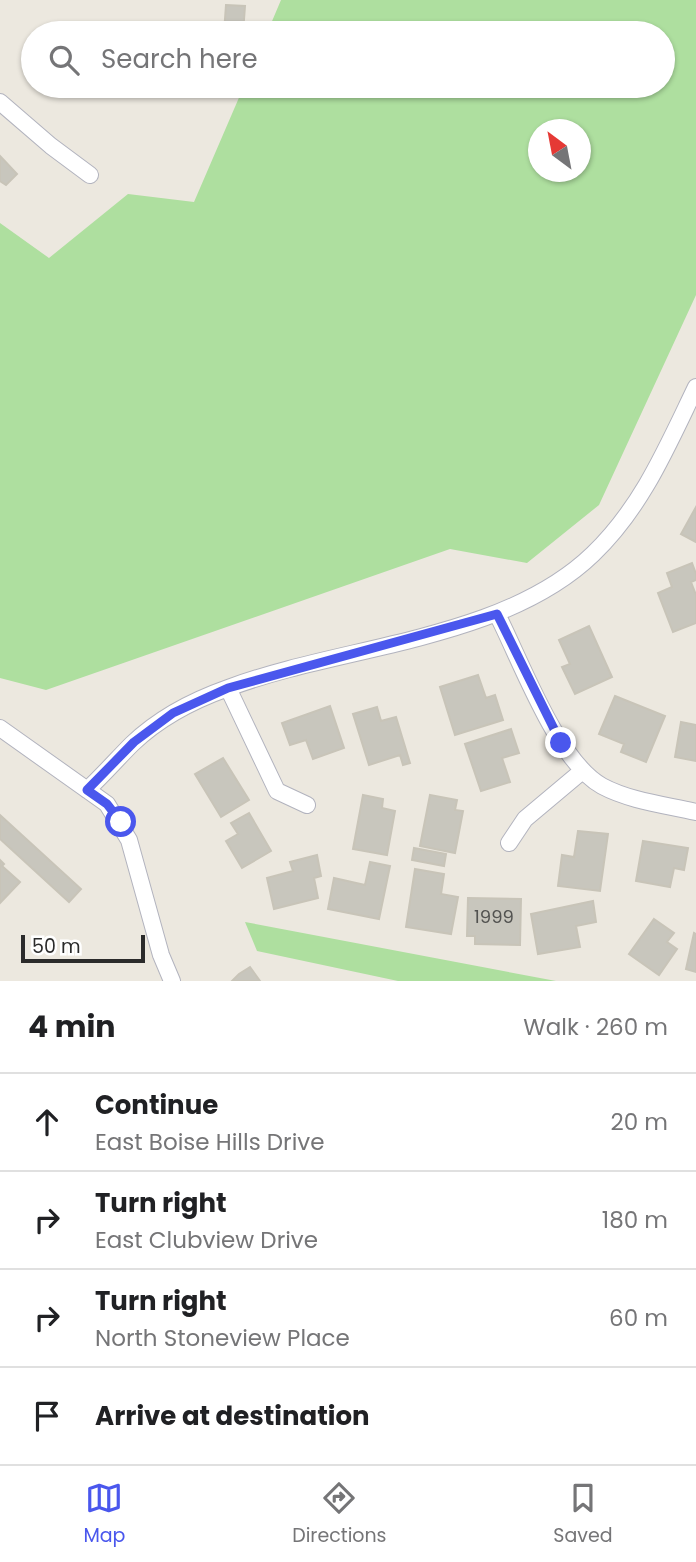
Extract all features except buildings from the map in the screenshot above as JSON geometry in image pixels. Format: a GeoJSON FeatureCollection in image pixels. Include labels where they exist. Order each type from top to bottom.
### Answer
{"type":"FeatureCollection","features":[{"type":"Feature","properties":{"kind":"street"},"geometry":{"type":"LineString","coordinates":[[0,102],[90,175]]}},
{"type":"Feature","properties":{"kind":"street"},"geometry":{"type":"LineString","coordinates":[[87,790],[134,742],[173,713],[228,688],[497,614],[558,582],[592,555],[623,522],[648,485],[696,387]]}},
{"type":"Feature","properties":{"kind":"street"},"geometry":{"type":"LineString","coordinates":[[497,614],[561,743],[581,772],[604,787],[628,796],[696,812]]}},
{"type":"Feature","properties":{"kind":"street"},"geometry":{"type":"LineString","coordinates":[[228,688],[277,791],[307,805]]}},
{"type":"Feature","properties":{"kind":"street"},"geometry":{"type":"LineString","coordinates":[[0,727],[107,804],[129,840],[161,956],[173,981]]}},
{"type":"Feature","properties":{"kind":"street"},"geometry":{"type":"LineString","coordinates":[[509,843],[524,819],[581,772]]}},
{"type":"Feature","properties":{"kind":"green space"},"geometry":{"type":"Polygon","coordinates":[[[281,0],[696,0],[696,295],[599,505],[527,563],[450,549],[46,690],[0,678],[0,223],[49,258],[128,194],[194,202],[239,98],[675,98],[675,21],[272,21],[281,0]]]}},
{"type":"Feature","properties":{"kind":"green space"},"geometry":{"type":"Polygon","coordinates":[[[245,922],[556,981],[398,981],[257,951],[245,922]]]}},
{"type":"Feature","properties":{"kind":"route"},"geometry":{"type":"LineString","coordinates":[[121,822],[107,804],[87,790],[134,742],[173,713],[228,688],[497,614],[561,743]]}}]}
